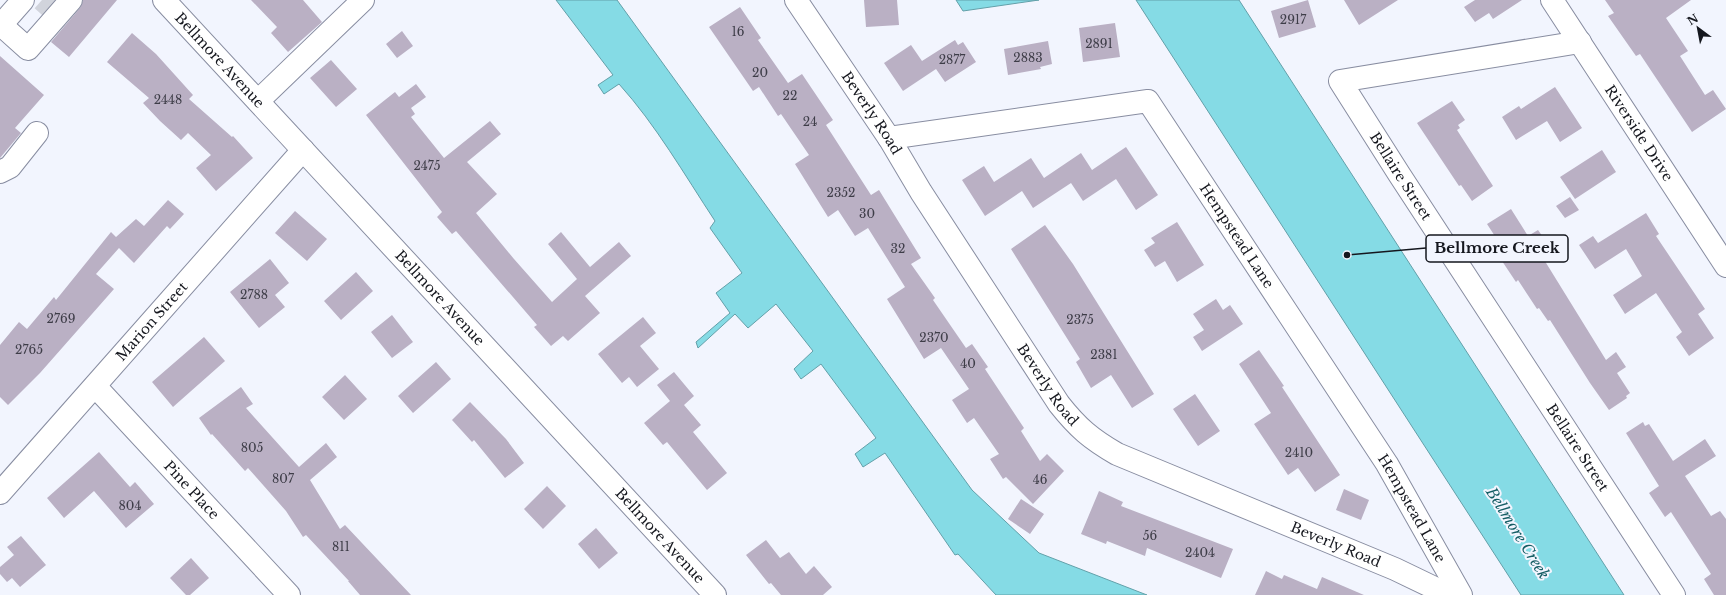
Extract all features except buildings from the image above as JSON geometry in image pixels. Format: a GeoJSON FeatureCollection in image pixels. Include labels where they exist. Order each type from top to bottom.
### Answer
{"type":"FeatureCollection","features":[{"type":"Feature","properties":{"kind":"street"},"geometry":{"type":"LineString","coordinates":[[23,0],[1,24],[28,49],[60,8]]}},
{"type":"Feature","properties":{"kind":"street","name":"Bellmore Avenue"},"geometry":{"type":"LineString","coordinates":[[164,0],[715,595]]}},
{"type":"Feature","properties":{"kind":"street"},"geometry":{"type":"LineString","coordinates":[[258,101],[363,0]]}},
{"type":"Feature","properties":{"kind":"street","name":"Beverly Road"},"geometry":{"type":"LineString","coordinates":[[796,0],[889,138],[921,192],[1059,404],[1075,424],[1095,441],[1117,454],[1395,569],[1449,595]]}},
{"type":"Feature","properties":{"kind":"street","name":"Riverside Drive"},"geometry":{"type":"LineString","coordinates":[[1552,0],[1726,266]]}},
{"type":"Feature","properties":{"kind":"street","name":"Bellaire Street"},"geometry":{"type":"LineString","coordinates":[[1580,42],[1340,81],[1399,174],[1674,595]]}},
{"type":"Feature","properties":{"kind":"street","name":"Hempstead Lane"},"geometry":{"type":"LineString","coordinates":[[889,138],[1148,101],[1387,464],[1461,595]]}},
{"type":"Feature","properties":{"kind":"street"},"geometry":{"type":"LineString","coordinates":[[0,172],[10,166],[37,133]]}},
{"type":"Feature","properties":{"kind":"street","name":"Marion Street"},"geometry":{"type":"LineString","coordinates":[[0,493],[303,150]]}},
{"type":"Feature","properties":{"kind":"street","name":"Pine Place"},"geometry":{"type":"LineString","coordinates":[[95,386],[288,595]]}},
{"type":"Feature","properties":{"kind":"water"},"geometry":{"type":"Polygon","coordinates":[[[556,0],[617,0],[972,490],[1039,553],[1147,595],[996,595],[958,554],[955,555],[885,453],[863,467],[855,454],[876,438],[821,364],[801,379],[794,369],[813,351],[776,304],[748,328],[735,314],[698,348],[696,342],[730,313],[716,293],[742,273],[710,228],[715,221],[645,116],[619,84],[604,94],[598,85],[613,75],[556,0]]]}},
{"type":"Feature","properties":{"kind":"water"},"geometry":{"type":"Polygon","coordinates":[[[956,0],[1039,0],[963,11],[956,0]]]}},
{"type":"Feature","properties":{"kind":"water"},"geometry":{"type":"Polygon","coordinates":[[[1136,0],[1239,0],[1624,595],[1521,595],[1136,0]]]}},
{"type":"Feature","properties":{"kind":"tunnel"},"geometry":{"type":"LineString","coordinates":[[42,0],[52,9]]}},
{"type":"Feature","properties":{"kind":"place","name":"Bellmore Creek"},"geometry":{"type":"Point","coordinates":[1347,255]}}]}
